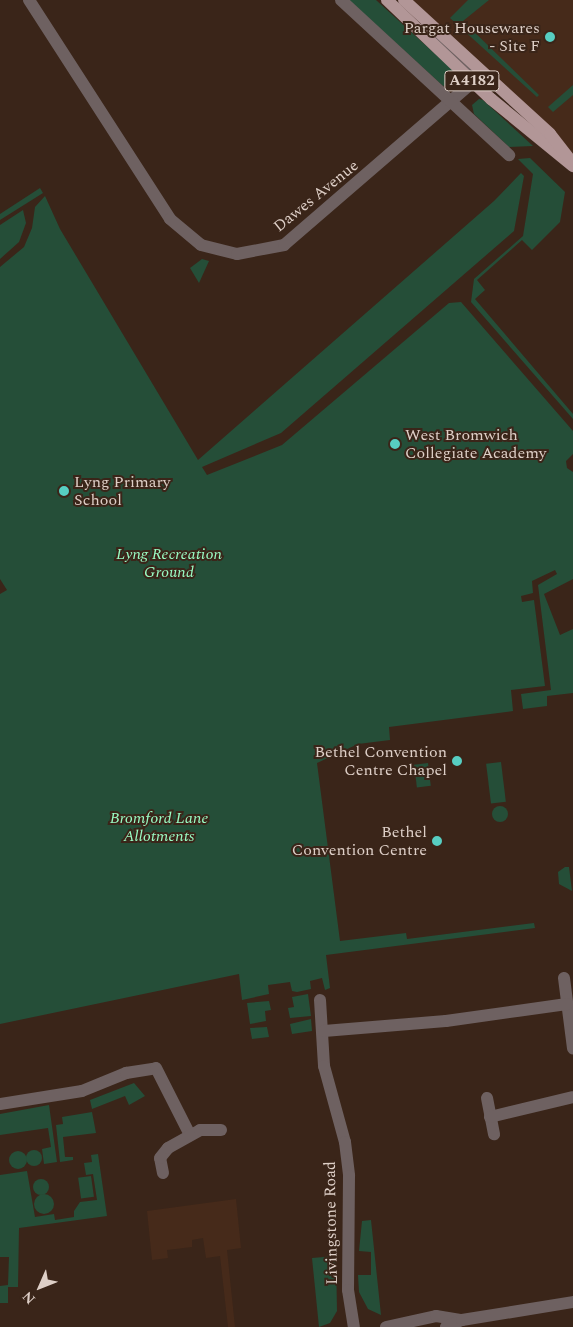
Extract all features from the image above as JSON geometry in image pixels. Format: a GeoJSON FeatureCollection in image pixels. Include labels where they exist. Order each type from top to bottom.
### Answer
{"type":"FeatureCollection","features":[{"type":"Feature","properties":{"kind":"main road","name":"A4182"},"geometry":{"type":"LineString","coordinates":[[387,0],[473,82],[573,165]]}},
{"type":"Feature","properties":{"kind":"main road","name":"A4182"},"geometry":{"type":"LineString","coordinates":[[404,0],[550,134],[573,165]]}},
{"type":"Feature","properties":{"kind":"street","name":"Dawes Avenue"},"geometry":{"type":"LineString","coordinates":[[29,0],[170,219],[183,233],[216,250],[254,253],[284,245],[473,82]]}},
{"type":"Feature","properties":{"kind":"street"},"geometry":{"type":"LineString","coordinates":[[341,0],[509,155]]}},
{"type":"Feature","properties":{"kind":"street"},"geometry":{"type":"LineString","coordinates":[[416,10],[418,22],[475,74],[473,82]]}},
{"type":"Feature","properties":{"kind":"street"},"geometry":{"type":"LineString","coordinates":[[564,978],[573,1048]]}},
{"type":"Feature","properties":{"kind":"street","name":"Livingstone Road"},"geometry":{"type":"LineString","coordinates":[[320,1000],[324,1031],[324,1066],[345,1142],[349,1176],[348,1290],[354,1327]]}},
{"type":"Feature","properties":{"kind":"street"},"geometry":{"type":"LineString","coordinates":[[324,1031],[446,1021],[567,1004]]}},
{"type":"Feature","properties":{"kind":"street"},"geometry":{"type":"LineString","coordinates":[[0,1104],[82,1091],[126,1073],[156,1068],[190,1135]]}},
{"type":"Feature","properties":{"kind":"street"},"geometry":{"type":"LineString","coordinates":[[490,1117],[573,1097]]}},
{"type":"Feature","properties":{"kind":"street"},"geometry":{"type":"LineString","coordinates":[[486,1098],[494,1134]]}},
{"type":"Feature","properties":{"kind":"street"},"geometry":{"type":"LineString","coordinates":[[163,1173],[162,1153],[200,1130],[221,1130]]}},
{"type":"Feature","properties":{"kind":"street"},"geometry":{"type":"LineString","coordinates":[[446,1327],[462,1320],[573,1302]]}},
{"type":"Feature","properties":{"kind":"street"},"geometry":{"type":"LineString","coordinates":[[386,1327],[436,1316],[462,1320]]}},
{"type":"Feature","properties":{"kind":"shaded area"},"geometry":{"type":"Polygon","coordinates":[[[404,0],[573,0],[573,164],[404,0]]]}},
{"type":"Feature","properties":{"kind":"shaded area"},"geometry":{"type":"Polygon","coordinates":[[[236,1199],[241,1248],[227,1250],[235,1327],[228,1327],[220,1256],[206,1258],[203,1238],[192,1240],[192,1247],[167,1250],[168,1258],[152,1260],[147,1211],[236,1199]]]}},
{"type":"Feature","properties":{"kind":"green space"},"geometry":{"type":"Polygon","coordinates":[[[349,0],[376,0],[455,72],[456,82],[443,86],[349,0]]]}},
{"type":"Feature","properties":{"kind":"green space"},"geometry":{"type":"Polygon","coordinates":[[[468,0],[489,0],[463,21],[539,95],[537,97],[450,18],[468,0]]]}},
{"type":"Feature","properties":{"kind":"green space"},"geometry":{"type":"Polygon","coordinates":[[[573,85],[573,95],[553,112],[548,107],[573,85]]]}},
{"type":"Feature","properties":{"kind":"green space"},"geometry":{"type":"Polygon","coordinates":[[[479,99],[483,100],[533,146],[509,147],[474,114],[472,105],[479,99]]]}},
{"type":"Feature","properties":{"kind":"green space"},"geometry":{"type":"Polygon","coordinates":[[[530,158],[565,192],[560,222],[532,250],[522,240],[477,280],[485,290],[475,299],[573,414],[573,419],[471,302],[474,279],[523,236],[533,174],[518,159],[530,158]]]}},
{"type":"Feature","properties":{"kind":"green space"},"geometry":{"type":"Polygon","coordinates":[[[521,173],[524,176],[514,231],[281,433],[202,467],[207,475],[282,445],[449,303],[461,302],[573,431],[573,454],[566,461],[567,468],[573,472],[573,579],[544,594],[560,635],[573,629],[573,693],[547,696],[547,706],[523,709],[521,694],[551,690],[538,585],[557,574],[555,570],[532,581],[533,593],[521,596],[522,602],[534,600],[545,686],[511,690],[513,711],[389,727],[390,740],[358,744],[317,763],[340,941],[406,933],[407,939],[534,923],[535,928],[326,955],[330,988],[325,990],[322,978],[310,981],[311,989],[297,992],[292,991],[290,982],[268,985],[269,994],[242,1000],[239,974],[0,1024],[0,594],[7,590],[0,579],[0,267],[24,247],[32,228],[35,207],[45,196],[60,229],[198,460],[494,201],[521,173]]]}},
{"type":"Feature","properties":{"kind":"green space"},"geometry":{"type":"Polygon","coordinates":[[[40,188],[43,193],[0,220],[0,214],[40,188]]]}},
{"type":"Feature","properties":{"kind":"green space"},"geometry":{"type":"Polygon","coordinates":[[[23,210],[26,223],[19,242],[0,259],[0,225],[23,210]]]}},
{"type":"Feature","properties":{"kind":"green space"},"geometry":{"type":"Polygon","coordinates":[[[202,259],[209,261],[199,283],[190,268],[202,259]]]}},
{"type":"Feature","properties":{"kind":"green space"},"geometry":{"type":"Polygon","coordinates":[[[501,762],[506,802],[491,804],[486,764],[501,762]]]}},
{"type":"Feature","properties":{"kind":"green space"},"geometry":{"type":"Polygon","coordinates":[[[428,763],[431,786],[417,788],[414,765],[428,763]]]}},
{"type":"Feature","properties":{"kind":"green space"},"geometry":{"type":"Polygon","coordinates":[[[500,806],[508,814],[500,822],[492,814],[500,806]]]}},
{"type":"Feature","properties":{"kind":"green space"},"geometry":{"type":"Polygon","coordinates":[[[565,867],[569,867],[572,891],[559,884],[558,872],[565,867]]]}},
{"type":"Feature","properties":{"kind":"green space"},"geometry":{"type":"Polygon","coordinates":[[[308,994],[311,1016],[290,1018],[288,1008],[294,1007],[292,997],[308,994]]]}},
{"type":"Feature","properties":{"kind":"green space"},"geometry":{"type":"Polygon","coordinates":[[[269,1001],[271,1010],[265,1011],[266,1021],[250,1024],[247,1003],[269,1001]]]}},
{"type":"Feature","properties":{"kind":"green space"},"geometry":{"type":"Polygon","coordinates":[[[311,1019],[312,1031],[292,1034],[290,1024],[311,1019]]]}},
{"type":"Feature","properties":{"kind":"green space"},"geometry":{"type":"Polygon","coordinates":[[[267,1027],[269,1037],[252,1039],[250,1028],[267,1027]]]}},
{"type":"Feature","properties":{"kind":"green space"},"geometry":{"type":"Polygon","coordinates":[[[134,1083],[145,1096],[129,1105],[125,1096],[92,1109],[90,1100],[134,1083]]]}},
{"type":"Feature","properties":{"kind":"green space"},"geometry":{"type":"Polygon","coordinates":[[[49,1105],[57,1162],[44,1164],[42,1149],[51,1147],[48,1128],[0,1135],[0,1114],[49,1105]]]}},
{"type":"Feature","properties":{"kind":"green space"},"geometry":{"type":"Polygon","coordinates":[[[92,1112],[96,1133],[63,1137],[65,1157],[73,1157],[73,1160],[60,1162],[56,1125],[63,1124],[62,1117],[92,1112]]]}},
{"type":"Feature","properties":{"kind":"green space"},"geometry":{"type":"Polygon","coordinates":[[[34,1150],[42,1158],[34,1166],[26,1158],[34,1150]]]}},
{"type":"Feature","properties":{"kind":"green space"},"geometry":{"type":"Polygon","coordinates":[[[18,1151],[24,1154],[27,1160],[24,1166],[18,1169],[12,1166],[9,1160],[12,1154],[18,1151]]]}},
{"type":"Feature","properties":{"kind":"green space"},"geometry":{"type":"Polygon","coordinates":[[[98,1154],[107,1216],[19,1228],[18,1287],[8,1287],[8,1303],[0,1303],[0,1286],[8,1285],[9,1257],[0,1257],[0,1175],[27,1171],[35,1217],[54,1214],[55,1220],[74,1217],[74,1211],[80,1202],[97,1200],[93,1174],[86,1175],[84,1163],[92,1162],[91,1155],[98,1154]]]}},
{"type":"Feature","properties":{"kind":"green space"},"geometry":{"type":"Polygon","coordinates":[[[91,1176],[94,1197],[81,1199],[78,1178],[91,1176]]]}},
{"type":"Feature","properties":{"kind":"green space"},"geometry":{"type":"Polygon","coordinates":[[[41,1179],[47,1181],[49,1187],[47,1193],[41,1195],[35,1193],[33,1187],[35,1181],[41,1179]]]}},
{"type":"Feature","properties":{"kind":"green space"},"geometry":{"type":"Polygon","coordinates":[[[44,1194],[51,1197],[54,1204],[51,1211],[44,1214],[37,1211],[34,1204],[37,1197],[44,1194]]]}},
{"type":"Feature","properties":{"kind":"green space"},"geometry":{"type":"Polygon","coordinates":[[[371,1220],[381,1315],[368,1309],[359,1292],[358,1275],[371,1275],[371,1252],[359,1251],[362,1221],[371,1220]]]}},
{"type":"Feature","properties":{"kind":"green space"},"geometry":{"type":"Polygon","coordinates":[[[336,1256],[337,1311],[330,1323],[319,1327],[312,1258],[336,1256]]]}},
{"type":"Feature","properties":{"kind":"place","name":"Pargat Housewares - Site F"},"geometry":{"type":"Point","coordinates":[550,37]}},
{"type":"Feature","properties":{"kind":"place","name":"West Bromwich Collegiate Academy"},"geometry":{"type":"Point","coordinates":[395,444]}},
{"type":"Feature","properties":{"kind":"place","name":"Lyng Primary School"},"geometry":{"type":"Point","coordinates":[64,491]}},
{"type":"Feature","properties":{"kind":"place","name":"Bethel Convention Centre Chapel"},"geometry":{"type":"Point","coordinates":[457,761]}},
{"type":"Feature","properties":{"kind":"place","name":"Bethel Convention Centre"},"geometry":{"type":"Point","coordinates":[437,841]}},
{"type":"Feature","properties":{"kind":"park label","name":"Lyng Recreation Ground"},"geometry":{"type":"Point","coordinates":[169,563]}},
{"type":"Feature","properties":{"kind":"park label","name":"Bromford Lane Allotments"},"geometry":{"type":"Point","coordinates":[159,827]}}]}
